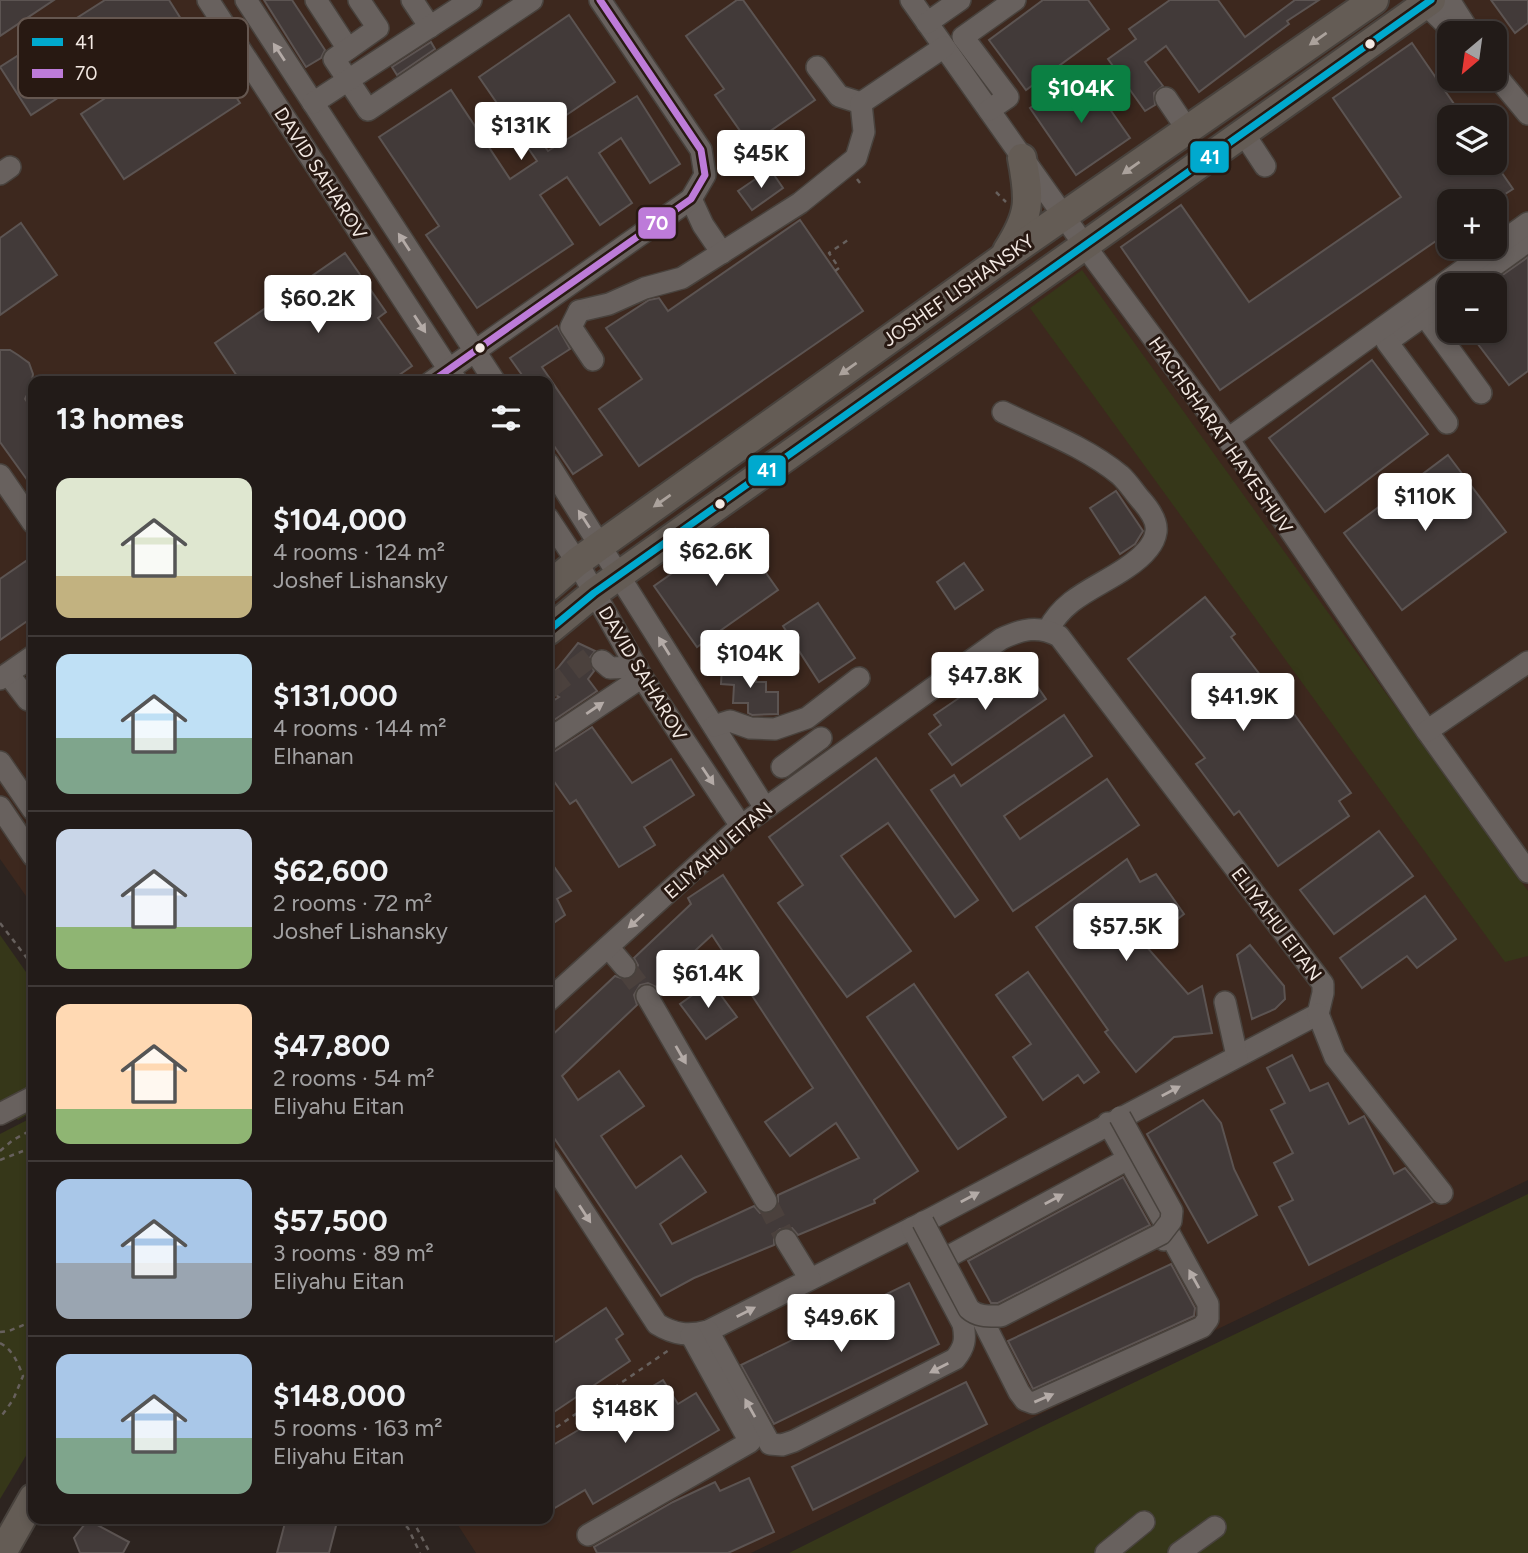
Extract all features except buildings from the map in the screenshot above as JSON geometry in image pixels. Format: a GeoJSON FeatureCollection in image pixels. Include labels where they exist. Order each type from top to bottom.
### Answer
{"type":"FeatureCollection","features":[{"type":"Feature","properties":{"kind":"main road","name":"JOSHEF LISHANSKY"},"geometry":{"type":"LineString","coordinates":[[553,583],[577,562],[1003,258],[1374,0]]}},
{"type":"Feature","properties":{"kind":"main road","name":"JOSHEF LISHANSKY"},"geometry":{"type":"LineString","coordinates":[[553,627],[594,593],[1094,247],[1244,134],[1431,1]]}},
{"type":"Feature","properties":{"kind":"main road"},"geometry":{"type":"LineString","coordinates":[[1003,258],[1024,221],[1027,209],[1029,192],[1022,158]]}},
{"type":"Feature","properties":{"kind":"main road"},"geometry":{"type":"LineString","coordinates":[[2,1553],[28,1507]]}},
{"type":"Feature","properties":{"kind":"main road"},"geometry":{"type":"LineString","coordinates":[[24,1553],[41,1524]]}},
{"type":"Feature","properties":{"kind":"street","name":"DAVID SAHAROV"},"geometry":{"type":"LineString","coordinates":[[208,0],[220,18]]}},
{"type":"Feature","properties":{"kind":"street","name":"DAVID SAHAROV"},"geometry":{"type":"LineString","coordinates":[[246,0],[491,376]]}},
{"type":"Feature","properties":{"kind":"street"},"geometry":{"type":"LineString","coordinates":[[316,0],[348,48]]}},
{"type":"Feature","properties":{"kind":"street"},"geometry":{"type":"LineString","coordinates":[[359,0],[377,28],[334,59],[368,110],[532,0]]}},
{"type":"Feature","properties":{"kind":"street"},"geometry":{"type":"LineString","coordinates":[[412,0],[430,27]]}},
{"type":"Feature","properties":{"kind":"street"},"geometry":{"type":"LineString","coordinates":[[313,103],[471,0]]}},
{"type":"Feature","properties":{"kind":"street"},"geometry":{"type":"LineString","coordinates":[[453,375],[474,350],[691,199],[705,175],[701,150],[600,0]]}},
{"type":"Feature","properties":{"kind":"street","name":"HACHSHARAT HAYESHUV"},"geometry":{"type":"LineString","coordinates":[[911,0],[1063,216],[1094,247],[1427,732],[1524,860]]}},
{"type":"Feature","properties":{"kind":"street"},"geometry":{"type":"LineString","coordinates":[[928,23],[960,0]]}},
{"type":"Feature","properties":{"kind":"street"},"geometry":{"type":"LineString","coordinates":[[989,110],[1008,97],[963,37],[1014,0]]}},
{"type":"Feature","properties":{"kind":"street"},"geometry":{"type":"LineString","coordinates":[[1431,1],[1446,21]]}},
{"type":"Feature","properties":{"kind":"street"},"geometry":{"type":"LineString","coordinates":[[1431,1],[1455,21]]}},
{"type":"Feature","properties":{"kind":"street"},"geometry":{"type":"LineString","coordinates":[[861,103],[944,47]]}},
{"type":"Feature","properties":{"kind":"street","name":"DAVID SAHAROV"},"geometry":{"type":"LineString","coordinates":[[248,61],[453,375]]}},
{"type":"Feature","properties":{"kind":"street"},"geometry":{"type":"LineString","coordinates":[[817,67],[839,96],[861,103]]}},
{"type":"Feature","properties":{"kind":"street"},"geometry":{"type":"LineString","coordinates":[[1507,88],[1528,114]]}},
{"type":"Feature","properties":{"kind":"street"},"geometry":{"type":"LineString","coordinates":[[1166,98],[1187,129]]}},
{"type":"Feature","properties":{"kind":"street"},"geometry":{"type":"LineString","coordinates":[[593,360],[571,327],[586,310],[645,288],[682,278],[800,203],[856,159],[864,132],[861,103]]}},
{"type":"Feature","properties":{"kind":"street"},"geometry":{"type":"LineString","coordinates":[[1244,134],[1265,166]]}},
{"type":"Feature","properties":{"kind":"street"},"geometry":{"type":"LineString","coordinates":[[691,199],[703,225],[722,253]]}},
{"type":"Feature","properties":{"kind":"street"},"geometry":{"type":"LineString","coordinates":[[1232,445],[1528,223]]}},
{"type":"Feature","properties":{"kind":"street"},"geometry":{"type":"LineString","coordinates":[[1484,273],[1528,242]]}},
{"type":"Feature","properties":{"kind":"street"},"geometry":{"type":"LineString","coordinates":[[561,289],[586,310]]}},
{"type":"Feature","properties":{"kind":"street"},"geometry":{"type":"LineString","coordinates":[[1232,445],[1437,307]]}},
{"type":"Feature","properties":{"kind":"street"},"geometry":{"type":"LineString","coordinates":[[1424,316],[1481,393]]}},
{"type":"Feature","properties":{"kind":"street"},"geometry":{"type":"LineString","coordinates":[[1387,342],[1447,423]]}},
{"type":"Feature","properties":{"kind":"street"},"geometry":{"type":"LineString","coordinates":[[1003,412],[1086,452],[1122,477],[1148,508],[1156,525],[1156,534],[1148,550],[1125,569],[1083,592],[1054,617],[1048,630]]}},
{"type":"Feature","properties":{"kind":"street","name":"DAVID SAHAROV"},"geometry":{"type":"LineString","coordinates":[[553,471],[765,808]]}},
{"type":"Feature","properties":{"kind":"street"},"geometry":{"type":"LineString","coordinates":[[0,475],[28,516]]}},
{"type":"Feature","properties":{"kind":"street","name":"DAVID SAHAROV"},"geometry":{"type":"LineString","coordinates":[[553,526],[577,562],[639,672],[741,826]]}},
{"type":"Feature","properties":{"kind":"street","name":"ELIYAHU EITAN"},"geometry":{"type":"LineString","coordinates":[[553,996],[741,826],[1002,639],[1018,631],[1035,628],[1048,630],[1059,636],[1323,984],[1318,1014]]}},
{"type":"Feature","properties":{"kind":"street"},"geometry":{"type":"LineString","coordinates":[[28,659],[4,676],[28,700]]}},
{"type":"Feature","properties":{"kind":"street"},"geometry":{"type":"LineString","coordinates":[[602,661],[610,668],[639,672]]}},
{"type":"Feature","properties":{"kind":"street"},"geometry":{"type":"LineString","coordinates":[[1427,732],[1528,662]]}},
{"type":"Feature","properties":{"kind":"street"},"geometry":{"type":"LineString","coordinates":[[553,736],[639,672]]}},
{"type":"Feature","properties":{"kind":"street"},"geometry":{"type":"LineString","coordinates":[[714,726],[730,721],[750,729],[775,729],[807,718],[859,678]]}},
{"type":"Feature","properties":{"kind":"street"},"geometry":{"type":"LineString","coordinates":[[807,718],[836,757]]}},
{"type":"Feature","properties":{"kind":"street"},"geometry":{"type":"LineString","coordinates":[[782,767],[821,738]]}},
{"type":"Feature","properties":{"kind":"street"},"geometry":{"type":"LineString","coordinates":[[0,762],[28,803]]}},
{"type":"Feature","properties":{"kind":"street"},"geometry":{"type":"LineString","coordinates":[[0,807],[28,849]]}},
{"type":"Feature","properties":{"kind":"street"},"geometry":{"type":"LineString","coordinates":[[608,947],[625,967]]}},
{"type":"Feature","properties":{"kind":"street"},"geometry":{"type":"LineString","coordinates":[[647,996],[766,1201]]}},
{"type":"Feature","properties":{"kind":"street"},"geometry":{"type":"LineString","coordinates":[[1226,1002],[1237,1056]]}},
{"type":"Feature","properties":{"kind":"street"},"geometry":{"type":"LineString","coordinates":[[553,1167],[657,1324],[667,1330],[700,1333],[922,1223],[1318,1014],[1335,1057],[1442,1194]]}},
{"type":"Feature","properties":{"kind":"street"},"geometry":{"type":"LineString","coordinates":[[0,1114],[28,1100]]}},
{"type":"Feature","properties":{"kind":"street"},"geometry":{"type":"LineString","coordinates":[[922,1223],[951,1255],[1019,1392],[1025,1400],[1033,1403],[1202,1327],[1208,1319],[1208,1304],[1128,1159],[1114,1120]]}},
{"type":"Feature","properties":{"kind":"street"},"geometry":{"type":"LineString","coordinates":[[922,1223],[969,1309],[975,1314],[990,1316],[1001,1316],[1161,1234],[1171,1221],[1172,1211],[1114,1120]]}},
{"type":"Feature","properties":{"kind":"street"},"geometry":{"type":"LineString","coordinates":[[951,1255],[1128,1159]]}},
{"type":"Feature","properties":{"kind":"street"},"geometry":{"type":"LineString","coordinates":[[700,1333],[770,1444],[782,1445],[831,1422],[955,1359],[964,1348],[966,1336],[963,1324],[922,1223]]}},
{"type":"Feature","properties":{"kind":"street"},"geometry":{"type":"LineString","coordinates":[[980,1315],[989,1320],[1003,1322],[1164,1240],[1169,1233]]}},
{"type":"Feature","properties":{"kind":"street"},"geometry":{"type":"LineString","coordinates":[[786,1240],[810,1279]]}},
{"type":"Feature","properties":{"kind":"street"},"geometry":{"type":"LineString","coordinates":[[588,1535],[750,1442],[700,1333]]}},
{"type":"Feature","properties":{"kind":"street"},"geometry":{"type":"LineString","coordinates":[[1106,1553],[1144,1522]]}},
{"type":"Feature","properties":{"kind":"street"},"geometry":{"type":"LineString","coordinates":[[1179,1553],[1215,1527]]}},
{"type":"Feature","properties":{"kind":"path"},"geometry":{"type":"LineString","coordinates":[[835,271],[839,268],[829,253],[848,240]]}},
{"type":"Feature","properties":{"kind":"path"},"geometry":{"type":"LineString","coordinates":[[0,923],[28,959]]}},
{"type":"Feature","properties":{"kind":"path"},"geometry":{"type":"LineString","coordinates":[[0,1151],[28,1132]]}},
{"type":"Feature","properties":{"kind":"path"},"geometry":{"type":"LineString","coordinates":[[0,1160],[23,1151]]}},
{"type":"Feature","properties":{"kind":"path"},"geometry":{"type":"LineString","coordinates":[[0,1332],[28,1323]]}},
{"type":"Feature","properties":{"kind":"path"},"geometry":{"type":"LineString","coordinates":[[553,1430],[700,1333]]}},
{"type":"Feature","properties":{"kind":"path"},"geometry":{"type":"LineString","coordinates":[[0,1343],[16,1358],[23,1376],[13,1400],[0,1418]]}},
{"type":"Feature","properties":{"kind":"path"},"geometry":{"type":"LineString","coordinates":[[404,1524],[420,1553]]}},
{"type":"Feature","properties":{"kind":"path"},"geometry":{"type":"LineString","coordinates":[[415,1524],[430,1553]]}},
{"type":"Feature","properties":{"kind":"shaded area"},"geometry":{"type":"Polygon","coordinates":[[[0,0],[1528,0],[1528,1180],[751,1553],[476,1553],[457,1524],[553,1524],[553,376],[28,376],[28,899],[0,859],[0,0]]]}},
{"type":"Feature","properties":{"kind":"green space"},"geometry":{"type":"Polygon","coordinates":[[[1082,270],[1528,891],[1528,956],[1505,962],[1030,308],[1082,270]]]}},
{"type":"Feature","properties":{"kind":"green space"},"geometry":{"type":"Polygon","coordinates":[[[0,935],[28,975],[28,1115],[18,1120],[0,1106],[0,935]]]}},
{"type":"Feature","properties":{"kind":"green space"},"geometry":{"type":"Polygon","coordinates":[[[28,1120],[28,1452],[0,1499],[0,1134],[28,1120]]]}},
{"type":"Feature","properties":{"kind":"green space"},"geometry":{"type":"Polygon","coordinates":[[[1528,1194],[1528,1553],[789,1553],[1041,1427],[1528,1194]]]}},
{"type":"Feature","properties":{"kind":"tunnel"},"geometry":{"type":"LineString","coordinates":[[553,685],[593,655],[602,661]]}},
{"type":"Feature","properties":{"kind":"tunnel"},"geometry":{"type":"LineString","coordinates":[[625,967],[647,996]]}},
{"type":"Feature","properties":{"kind":"tunnel"},"geometry":{"type":"LineString","coordinates":[[766,1201],[786,1240]]}},
{"type":"Feature","properties":{"kind":"transit line","name":"70"},"geometry":{"type":"LineString","coordinates":[[440,376],[691,199],[705,175],[701,150],[600,0]]}},
{"type":"Feature","properties":{"kind":"transit line","name":"41"},"geometry":{"type":"LineString","coordinates":[[553,627],[594,593],[1431,0]]}}]}
